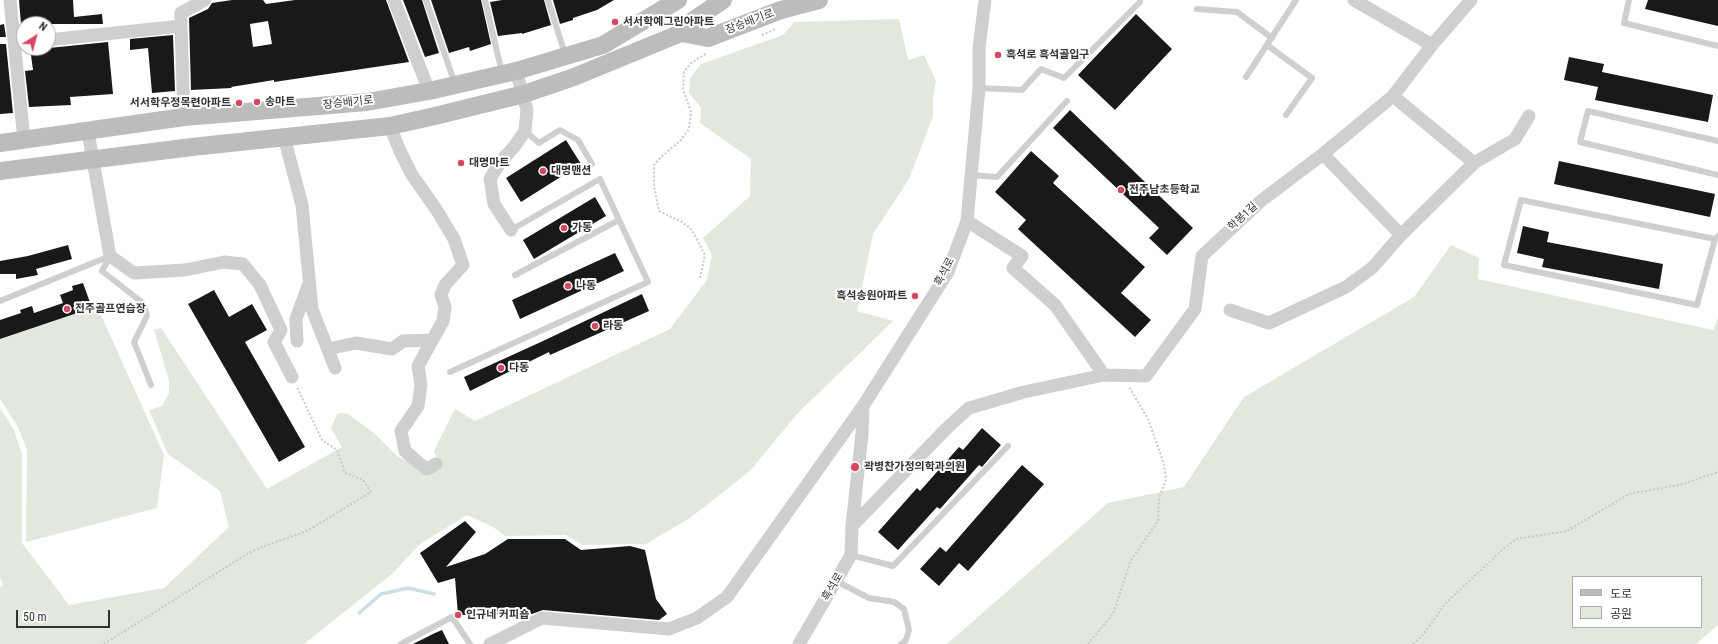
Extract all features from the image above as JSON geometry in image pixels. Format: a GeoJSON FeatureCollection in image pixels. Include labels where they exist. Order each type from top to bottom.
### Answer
{"type":"FeatureCollection","features":[{"type":"Feature","properties":{"kind":"street"},"geometry":{"type":"LineString","coordinates":[[10,0],[16,26]]}},
{"type":"Feature","properties":{"kind":"street"},"geometry":{"type":"LineString","coordinates":[[184,117],[181,12],[205,0]]}},
{"type":"Feature","properties":{"kind":"street"},"geometry":{"type":"LineString","coordinates":[[394,0],[429,91]]}},
{"type":"Feature","properties":{"kind":"street"},"geometry":{"type":"LineString","coordinates":[[0,171],[93,159],[390,126],[435,116],[524,94],[574,77],[681,33],[688,24],[723,0]]}},
{"type":"Feature","properties":{"kind":"street","name":"장승배기로"},"geometry":{"type":"LineString","coordinates":[[681,33],[708,38],[781,10],[820,0]]}},
{"type":"Feature","properties":{"kind":"street","name":"흑석로"},"geometry":{"type":"LineString","coordinates":[[799,644],[851,555],[852,526],[862,434],[863,406],[948,272],[967,221],[978,88],[979,48],[985,0]]}},
{"type":"Feature","properties":{"kind":"street"},"geometry":{"type":"LineString","coordinates":[[1354,0],[1432,45]]}},
{"type":"Feature","properties":{"kind":"street","name":"학봉1길"},"geometry":{"type":"LineString","coordinates":[[852,526],[947,428],[969,408],[1024,392],[1104,375],[1146,376],[1195,310],[1202,256],[1262,200],[1323,154],[1393,96],[1432,45],[1471,0]]}},
{"type":"Feature","properties":{"kind":"street","name":"장승배기로"},"geometry":{"type":"LineString","coordinates":[[0,143],[88,132],[184,117],[367,102],[429,91],[509,73],[604,45],[671,2]]}},
{"type":"Feature","properties":{"kind":"street"},"geometry":{"type":"LineString","coordinates":[[56,39],[181,26]]}},
{"type":"Feature","properties":{"kind":"street"},"geometry":{"type":"LineString","coordinates":[[21,56],[24,140]]}},
{"type":"Feature","properties":{"kind":"street"},"geometry":{"type":"LineString","coordinates":[[509,73],[524,94],[527,110],[525,131],[514,147],[501,161],[490,179],[494,204],[511,230]]}},
{"type":"Feature","properties":{"kind":"street"},"geometry":{"type":"LineString","coordinates":[[1393,96],[1474,163]]}},
{"type":"Feature","properties":{"kind":"street"},"geometry":{"type":"LineString","coordinates":[[1230,310],[1268,323],[1346,287],[1372,268],[1401,235],[1474,163],[1515,139],[1529,116]]}},
{"type":"Feature","properties":{"kind":"street"},"geometry":{"type":"LineString","coordinates":[[390,126],[412,175],[436,209],[454,239],[463,265],[445,285],[441,295],[445,307],[444,321],[418,366],[421,386],[418,406],[401,431],[406,451],[427,469],[436,464]]}},
{"type":"Feature","properties":{"kind":"street"},"geometry":{"type":"LineString","coordinates":[[88,132],[110,256],[134,273],[185,270],[224,262],[243,264],[260,285],[281,330],[274,342],[292,377]]}},
{"type":"Feature","properties":{"kind":"street"},"geometry":{"type":"LineString","coordinates":[[284,137],[302,205],[307,251],[308,285],[312,308],[335,368]]}},
{"type":"Feature","properties":{"kind":"street"},"geometry":{"type":"LineString","coordinates":[[1323,154],[1401,235]]}},
{"type":"Feature","properties":{"kind":"street"},"geometry":{"type":"LineString","coordinates":[[967,221],[1022,256],[1013,268],[1055,305],[1104,375]]}},
{"type":"Feature","properties":{"kind":"street"},"geometry":{"type":"LineString","coordinates":[[297,341],[296,319],[308,285]]}},
{"type":"Feature","properties":{"kind":"street"},"geometry":{"type":"LineString","coordinates":[[328,349],[356,343],[392,349],[403,341],[432,340]]}},
{"type":"Feature","properties":{"kind":"street"},"geometry":{"type":"LineString","coordinates":[[490,644],[542,618],[669,629],[697,618],[727,597],[863,406]]}},
{"type":"Feature","properties":{"kind":"lane"},"geometry":{"type":"LineString","coordinates":[[426,0],[455,85]]}},
{"type":"Feature","properties":{"kind":"lane"},"geometry":{"type":"LineString","coordinates":[[485,0],[509,73]]}},
{"type":"Feature","properties":{"kind":"lane"},"geometry":{"type":"LineString","coordinates":[[548,0],[565,56]]}},
{"type":"Feature","properties":{"kind":"lane"},"geometry":{"type":"LineString","coordinates":[[978,88],[1022,90],[1041,69],[1064,78],[1140,2],[1140,0]]}},
{"type":"Feature","properties":{"kind":"lane"},"geometry":{"type":"LineString","coordinates":[[1246,77],[1296,0]]}},
{"type":"Feature","properties":{"kind":"lane"},"geometry":{"type":"LineString","coordinates":[[1629,0],[1624,23],[1718,46]]}},
{"type":"Feature","properties":{"kind":"lane"},"geometry":{"type":"LineString","coordinates":[[1197,9],[1237,12],[1272,38]]}},
{"type":"Feature","properties":{"kind":"lane"},"geometry":{"type":"LineString","coordinates":[[1267,45],[1312,78],[1286,115]]}},
{"type":"Feature","properties":{"kind":"lane"},"geometry":{"type":"LineString","coordinates":[[971,174],[997,177],[1067,101]]}},
{"type":"Feature","properties":{"kind":"lane"},"geometry":{"type":"LineString","coordinates":[[1718,141],[1588,111],[1580,142],[1718,176]]}},
{"type":"Feature","properties":{"kind":"lane"},"geometry":{"type":"LineString","coordinates":[[525,131],[539,143],[560,130],[578,140],[592,164]]}},
{"type":"Feature","properties":{"kind":"lane"},"geometry":{"type":"LineString","coordinates":[[450,372],[648,282],[600,178],[511,230]]}},
{"type":"Feature","properties":{"kind":"lane"},"geometry":{"type":"LineString","coordinates":[[1521,200],[1717,237],[1697,305],[1504,265],[1521,200]]}},
{"type":"Feature","properties":{"kind":"lane"},"geometry":{"type":"LineString","coordinates":[[515,275],[620,220]]}},
{"type":"Feature","properties":{"kind":"lane"},"geometry":{"type":"LineString","coordinates":[[0,301],[110,256]]}},
{"type":"Feature","properties":{"kind":"lane"},"geometry":{"type":"LineString","coordinates":[[110,256],[102,271],[143,304],[147,316],[134,342],[151,385]]}},
{"type":"Feature","properties":{"kind":"lane"},"geometry":{"type":"LineString","coordinates":[[851,555],[893,566],[1008,446]]}},
{"type":"Feature","properties":{"kind":"lane"},"geometry":{"type":"LineString","coordinates":[[836,581],[869,598],[894,602],[904,609],[909,630],[906,640],[901,644]]}},
{"type":"Feature","properties":{"kind":"lane"},"geometry":{"type":"LineString","coordinates":[[401,644],[452,617],[470,644]]}},
{"type":"Feature","properties":{"kind":"path"},"geometry":{"type":"LineString","coordinates":[[760,36],[774,31],[781,24],[781,10]]}},
{"type":"Feature","properties":{"kind":"path"},"geometry":{"type":"LineString","coordinates":[[700,278],[705,255],[692,230],[682,222],[659,211],[654,186],[654,165],[680,141],[689,129],[691,112],[683,89],[684,72],[691,62],[708,52]]}},
{"type":"Feature","properties":{"kind":"path"},"geometry":{"type":"LineString","coordinates":[[1088,644],[1113,614],[1131,560],[1158,520],[1158,499],[1166,479],[1164,464],[1148,418],[1121,375]]}},
{"type":"Feature","properties":{"kind":"path"},"geometry":{"type":"LineString","coordinates":[[104,644],[247,554],[259,548],[306,531],[371,492],[363,480],[345,473],[337,450],[322,440],[292,377]]}},
{"type":"Feature","properties":{"kind":"path"},"geometry":{"type":"LineString","coordinates":[[1413,644],[1422,636],[1446,603],[1503,549],[1516,539],[1567,531],[1629,494],[1683,484],[1718,472]]}},
{"type":"Feature","properties":{"kind":"green space"},"geometry":{"type":"Polygon","coordinates":[[[899,19],[908,60],[924,55],[936,81],[933,98],[933,116],[909,179],[873,234],[857,311],[893,321],[798,413],[750,471],[690,518],[646,544],[582,545],[566,535],[505,536],[493,527],[467,515],[420,544],[392,574],[304,644],[0,644],[0,587],[3,584],[0,578],[0,408],[14,430],[22,454],[22,543],[69,605],[164,588],[229,527],[220,491],[168,454],[149,410],[162,406],[169,393],[169,380],[154,330],[161,328],[267,489],[342,447],[331,428],[337,414],[342,413],[348,414],[374,433],[397,456],[426,471],[440,466],[434,451],[455,409],[475,421],[670,329],[707,280],[712,255],[703,238],[750,196],[751,159],[700,123],[701,108],[689,93],[690,78],[701,64],[783,35],[794,22],[899,19]]]}},
{"type":"Feature","properties":{"kind":"green space"},"geometry":{"type":"Polygon","coordinates":[[[1451,245],[1479,258],[1478,279],[1713,330],[1718,318],[1718,625],[1696,644],[947,644],[1108,503],[1184,487],[1244,397],[1414,297],[1451,245]]]}},
{"type":"Feature","properties":{"kind":"green space"},"geometry":{"type":"Polygon","coordinates":[[[97,306],[164,455],[157,508],[26,542],[27,450],[18,427],[0,399],[0,339],[97,306]]]}},
{"type":"Feature","properties":{"kind":"building"},"geometry":{"type":"Polygon","coordinates":[[[19,0],[73,0],[74,17],[102,14],[103,24],[56,24],[56,16],[20,16],[19,0]]]}},
{"type":"Feature","properties":{"kind":"building"},"geometry":{"type":"Polygon","coordinates":[[[232,0],[263,0],[266,4],[295,0],[386,0],[409,62],[274,82],[274,80],[231,87],[232,88],[191,90],[189,18],[208,9],[212,3],[232,0]],[[268,21],[250,24],[253,47],[272,44],[268,21]]]}},
{"type":"Feature","properties":{"kind":"building"},"geometry":{"type":"Polygon","coordinates":[[[403,0],[422,0],[439,53],[425,57],[403,0]]]}},
{"type":"Feature","properties":{"kind":"building"},"geometry":{"type":"Polygon","coordinates":[[[431,0],[481,0],[491,44],[470,51],[469,47],[449,53],[431,0]]]}},
{"type":"Feature","properties":{"kind":"building"},"geometry":{"type":"Polygon","coordinates":[[[502,0],[544,0],[551,25],[522,34],[498,36],[490,2],[502,0]]]}},
{"type":"Feature","properties":{"kind":"building"},"geometry":{"type":"Polygon","coordinates":[[[553,0],[614,0],[597,10],[560,24],[553,0]]]}},
{"type":"Feature","properties":{"kind":"building"},"geometry":{"type":"Polygon","coordinates":[[[1648,0],[1718,0],[1718,26],[1645,9],[1648,0]]]}},
{"type":"Feature","properties":{"kind":"building"},"geometry":{"type":"Polygon","coordinates":[[[1136,14],[1172,49],[1115,110],[1078,75],[1136,14]]]}},
{"type":"Feature","properties":{"kind":"building"},"geometry":{"type":"Polygon","coordinates":[[[4,24],[6,37],[0,37],[0,25],[4,24]]]}},
{"type":"Feature","properties":{"kind":"building"},"geometry":{"type":"Polygon","coordinates":[[[173,35],[175,91],[152,93],[148,48],[130,50],[130,39],[173,35]]]}},
{"type":"Feature","properties":{"kind":"building"},"geometry":{"type":"Polygon","coordinates":[[[108,42],[113,94],[70,97],[71,105],[29,107],[25,71],[33,70],[31,56],[56,56],[56,47],[108,42]]]}},
{"type":"Feature","properties":{"kind":"building"},"geometry":{"type":"Polygon","coordinates":[[[0,44],[6,44],[13,113],[0,114],[0,44]]]}},
{"type":"Feature","properties":{"kind":"building"},"geometry":{"type":"Polygon","coordinates":[[[1569,57],[1604,64],[1602,72],[1713,95],[1708,122],[1595,100],[1598,87],[1564,80],[1569,57]]]}},
{"type":"Feature","properties":{"kind":"building"},"geometry":{"type":"Polygon","coordinates":[[[1070,110],[1193,228],[1167,255],[1149,238],[1159,228],[1053,128],[1070,110]]]}},
{"type":"Feature","properties":{"kind":"building","name":"대명맨션"},"geometry":{"type":"Polygon","coordinates":[[[566,140],[581,164],[521,202],[506,178],[566,140]]]}},
{"type":"Feature","properties":{"kind":"building"},"geometry":{"type":"Polygon","coordinates":[[[1031,151],[1059,176],[1053,183],[1145,267],[1121,293],[1151,320],[1135,337],[1018,229],[1026,220],[995,192],[1031,151]]]}},
{"type":"Feature","properties":{"kind":"building"},"geometry":{"type":"Polygon","coordinates":[[[1559,161],[1715,194],[1710,217],[1554,184],[1559,161]]]}},
{"type":"Feature","properties":{"kind":"building","name":"가동"},"geometry":{"type":"Polygon","coordinates":[[[595,197],[606,216],[534,259],[523,240],[595,197]]]}},
{"type":"Feature","properties":{"kind":"building"},"geometry":{"type":"Polygon","coordinates":[[[1523,226],[1549,232],[1547,242],[1663,264],[1659,289],[1542,267],[1544,259],[1517,253],[1523,226]]]}},
{"type":"Feature","properties":{"kind":"building"},"geometry":{"type":"Polygon","coordinates":[[[68,245],[72,259],[36,269],[38,275],[16,279],[16,274],[0,274],[0,261],[28,256],[68,245]]]}},
{"type":"Feature","properties":{"kind":"building","name":"나동"},"geometry":{"type":"Polygon","coordinates":[[[615,253],[624,271],[520,319],[512,300],[615,253]]]}},
{"type":"Feature","properties":{"kind":"building","name":"전주골프연습장"},"geometry":{"type":"Polygon","coordinates":[[[83,283],[92,308],[0,339],[0,320],[21,313],[20,310],[32,306],[34,313],[63,303],[60,295],[73,290],[72,286],[83,283]]]}},
{"type":"Feature","properties":{"kind":"building"},"geometry":{"type":"Polygon","coordinates":[[[214,290],[229,317],[252,304],[267,330],[245,342],[305,447],[279,462],[188,304],[214,290]]]}},
{"type":"Feature","properties":{"kind":"building","name":"라동"},"geometry":{"type":"Polygon","coordinates":[[[642,294],[649,311],[550,355],[549,352],[470,391],[464,377],[642,294]]]}},
{"type":"Feature","properties":{"kind":"building"},"geometry":{"type":"Polygon","coordinates":[[[982,428],[1001,445],[982,467],[979,465],[940,509],[937,507],[898,550],[878,532],[917,488],[920,491],[959,447],[963,450],[982,428]]]}},
{"type":"Feature","properties":{"kind":"building"},"geometry":{"type":"Polygon","coordinates":[[[1022,465],[1044,484],[968,571],[959,563],[939,586],[920,569],[940,547],[946,552],[1022,465]]]}},
{"type":"Feature","properties":{"kind":"building"},"geometry":{"type":"Polygon","coordinates":[[[465,521],[476,532],[446,567],[485,554],[508,539],[565,539],[581,550],[630,546],[645,550],[656,599],[667,614],[659,620],[543,610],[529,615],[458,615],[455,578],[438,583],[420,553],[465,521]]]}},
{"type":"Feature","properties":{"kind":"building"},"geometry":{"type":"Polygon","coordinates":[[[442,630],[449,644],[413,644],[435,633],[442,630]]]}},
{"type":"Feature","properties":{"kind":"waterway"},"geometry":{"type":"LineString","coordinates":[[359,613],[381,594],[408,588],[434,594]]}},
{"type":"Feature","properties":{"kind":"place","name":"서서학예그린아파트"},"geometry":{"type":"Point","coordinates":[615,22]}},
{"type":"Feature","properties":{"kind":"place","name":"흑석로 흑석골입구"},"geometry":{"type":"Point","coordinates":[998,55]}},
{"type":"Feature","properties":{"kind":"place","name":"송마트"},"geometry":{"type":"Point","coordinates":[257,102]}},
{"type":"Feature","properties":{"kind":"place","name":"서서학우정목련아파트"},"geometry":{"type":"Point","coordinates":[239,103]}},
{"type":"Feature","properties":{"kind":"place","name":"대명마트"},"geometry":{"type":"Point","coordinates":[461,163]}},
{"type":"Feature","properties":{"kind":"place","name":"대명맨션"},"geometry":{"type":"Point","coordinates":[543,171]}},
{"type":"Feature","properties":{"kind":"place","name":"전주남초등학교"},"geometry":{"type":"Point","coordinates":[1121,190]}},
{"type":"Feature","properties":{"kind":"place","name":"가동"},"geometry":{"type":"Point","coordinates":[564,228]}},
{"type":"Feature","properties":{"kind":"place","name":"나동"},"geometry":{"type":"Point","coordinates":[568,286]}},
{"type":"Feature","properties":{"kind":"place","name":"흑석송원아파트"},"geometry":{"type":"Point","coordinates":[915,296]}},
{"type":"Feature","properties":{"kind":"place","name":"전주골프연습장"},"geometry":{"type":"Point","coordinates":[67,309]}},
{"type":"Feature","properties":{"kind":"place","name":"라동"},"geometry":{"type":"Point","coordinates":[595,326]}},
{"type":"Feature","properties":{"kind":"place","name":"다동"},"geometry":{"type":"Point","coordinates":[501,368]}},
{"type":"Feature","properties":{"kind":"place","name":"곽병찬가정의학과의원"},"geometry":{"type":"Point","coordinates":[855,467]}},
{"type":"Feature","properties":{"kind":"place","name":"인규네 커피숍"},"geometry":{"type":"Point","coordinates":[458,615]}}]}
